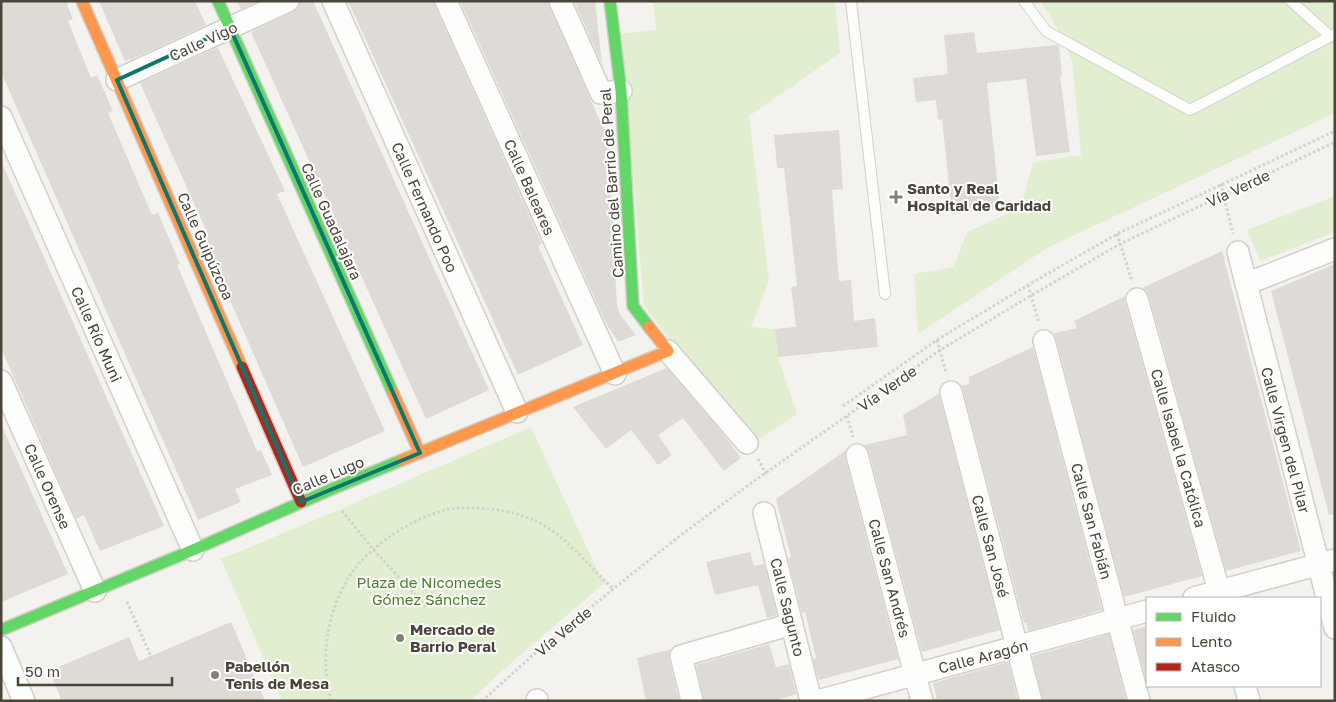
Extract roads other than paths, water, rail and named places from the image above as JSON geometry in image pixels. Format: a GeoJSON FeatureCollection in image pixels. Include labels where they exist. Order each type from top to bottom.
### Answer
{"type":"FeatureCollection","features":[{"type":"Feature","properties":{"kind":"street","name":"Calle Guipúzcoa"},"geometry":{"type":"LineString","coordinates":[[82,1],[301,502]]}},
{"type":"Feature","properties":{"kind":"street","name":"Calle Guadalajara"},"geometry":{"type":"LineString","coordinates":[[218,1],[420,453]]}},
{"type":"Feature","properties":{"kind":"street","name":"Calle Vigo"},"geometry":{"type":"LineString","coordinates":[[117,80],[288,1]]}},
{"type":"Feature","properties":{"kind":"street","name":"Calle Fernando Poo"},"geometry":{"type":"LineString","coordinates":[[333,1],[517,412]]}},
{"type":"Feature","properties":{"kind":"street","name":"Calle Baleares"},"geometry":{"type":"LineString","coordinates":[[446,1],[615,374]]}},
{"type":"Feature","properties":{"kind":"street"},"geometry":{"type":"LineString","coordinates":[[560,1],[602,93],[621,91]]}},
{"type":"Feature","properties":{"kind":"street","name":"Camino del Barrio de Peral"},"geometry":{"type":"LineString","coordinates":[[610,1],[621,91],[634,306],[668,351]]}},
{"type":"Feature","properties":{"kind":"street","name":"Calle Río Muni"},"geometry":{"type":"LineString","coordinates":[[1,117],[193,550]]}},
{"type":"Feature","properties":{"kind":"street"},"geometry":{"type":"LineString","coordinates":[[1246,284],[1335,249]]}},
{"type":"Feature","properties":{"kind":"street","name":"Calle Virgen del Pilar"},"geometry":{"type":"LineString","coordinates":[[1238,252],[1327,562],[1335,628]]}},
{"type":"Feature","properties":{"kind":"street","name":"Calle Isabel la Católica"},"geometry":{"type":"LineString","coordinates":[[1137,299],[1220,595]]}},
{"type":"Feature","properties":{"kind":"street","name":"Calle San Fabián"},"geometry":{"type":"LineString","coordinates":[[1044,341],[1139,701]]}},
{"type":"Feature","properties":{"kind":"street","name":"Calle Lugo"},"geometry":{"type":"LineString","coordinates":[[1,630],[193,550],[301,502],[668,351]]}},
{"type":"Feature","properties":{"kind":"street"},"geometry":{"type":"LineString","coordinates":[[668,351],[747,443]]}},
{"type":"Feature","properties":{"kind":"street","name":"Calle Orense"},"geometry":{"type":"LineString","coordinates":[[1,382],[94,591]]}},
{"type":"Feature","properties":{"kind":"street","name":"Calle San José"},"geometry":{"type":"LineString","coordinates":[[951,392],[1031,701]]}},
{"type":"Feature","properties":{"kind":"street","name":"Calle San Andrés"},"geometry":{"type":"LineString","coordinates":[[857,455],[922,701]]}},
{"type":"Feature","properties":{"kind":"street","name":"Calle Sagunto"},"geometry":{"type":"LineString","coordinates":[[764,513],[811,701]]}},
{"type":"Feature","properties":{"kind":"street"},"geometry":{"type":"LineString","coordinates":[[1203,597],[1220,595],[1327,562]]}},
{"type":"Feature","properties":{"kind":"street","name":"Calle Aragón"},"geometry":{"type":"LineString","coordinates":[[818,701],[1146,611]]}},
{"type":"Feature","properties":{"kind":"street"},"geometry":{"type":"LineString","coordinates":[[692,701],[680,656],[792,624]]}},
{"type":"Feature","properties":{"kind":"street"},"geometry":{"type":"LineString","coordinates":[[1,647],[24,701]]}},
{"type":"Feature","properties":{"kind":"street"},"geometry":{"type":"LineString","coordinates":[[1245,687],[1249,701]]}},
{"type":"Feature","properties":{"kind":"lane"},"geometry":{"type":"LineString","coordinates":[[852,1],[885,294]]}},
{"type":"Feature","properties":{"kind":"lane"},"geometry":{"type":"LineString","coordinates":[[1024,1],[1046,31],[1190,110],[1332,35],[1291,1]]}},
{"type":"Feature","properties":{"kind":"place","name":"Santo y Real Hospital de Caridad"},"geometry":{"type":"Point","coordinates":[896,197]}},
{"type":"Feature","properties":{"kind":"place","name":"Mercado de Barrio Peral"},"geometry":{"type":"Point","coordinates":[400,638]}},
{"type":"Feature","properties":{"kind":"place","name":"Pabellón Tenis de Mesa"},"geometry":{"type":"Point","coordinates":[215,675]}},
{"type":"Feature","properties":{"kind":"park label","name":"Plaza de Nicomedes Gómez Sánchez"},"geometry":{"type":"Point","coordinates":[429,590]}}]}
